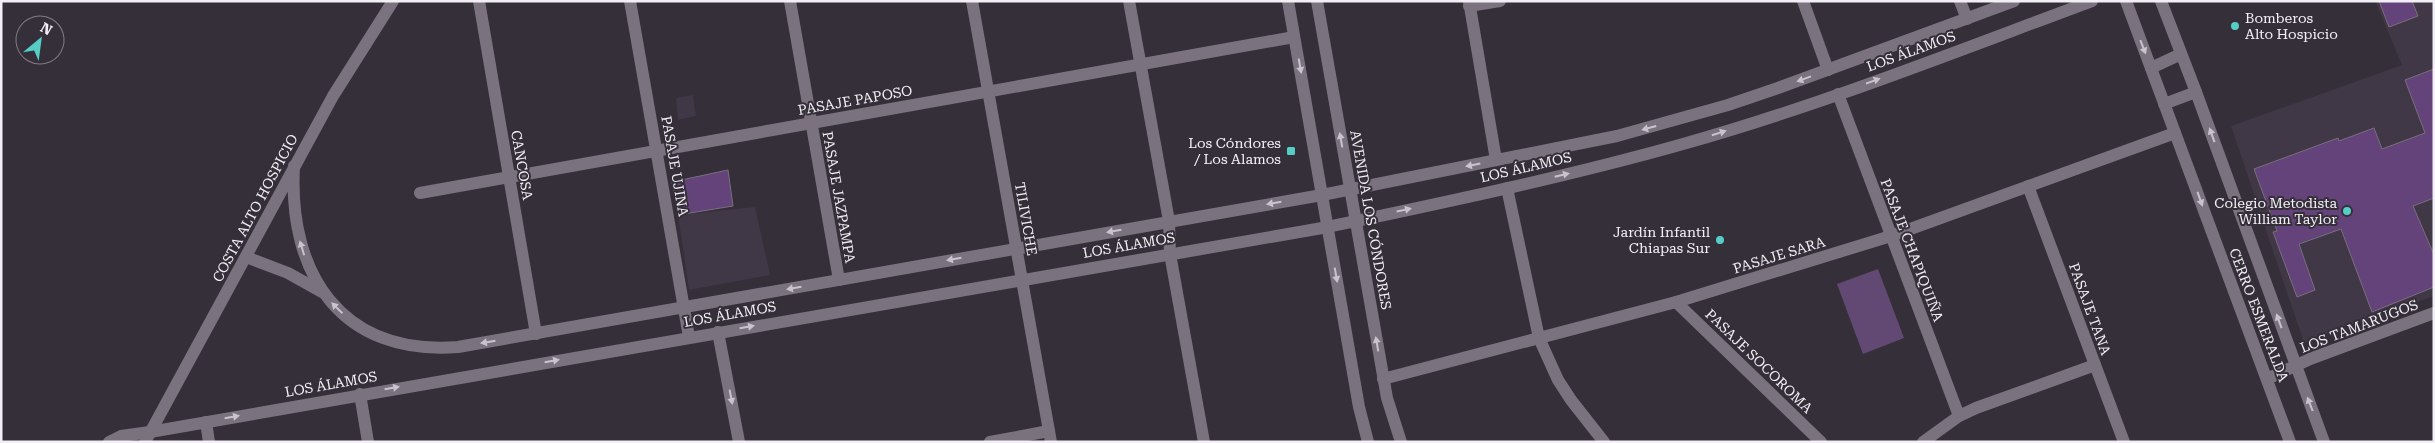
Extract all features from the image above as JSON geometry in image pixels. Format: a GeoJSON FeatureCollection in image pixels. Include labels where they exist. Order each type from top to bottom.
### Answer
{"type":"FeatureCollection","features":[{"type":"Feature","properties":{"kind":"street","name":"COSTA ALTO HOSPICIO"},"geometry":{"type":"LineString","coordinates":[[148,437],[294,166],[351,66],[394,1]]}},
{"type":"Feature","properties":{"kind":"street","name":"CANCOSA"},"geometry":{"type":"LineString","coordinates":[[479,1],[536,334]]}},
{"type":"Feature","properties":{"kind":"street","name":"PASAJE UJINA"},"geometry":{"type":"LineString","coordinates":[[630,1],[689,337]]}},
{"type":"Feature","properties":{"kind":"street","name":"PASAJE JAZPAMPA"},"geometry":{"type":"LineString","coordinates":[[790,1],[839,280]]}},
{"type":"Feature","properties":{"kind":"street","name":"TILIVICHE"},"geometry":{"type":"LineString","coordinates":[[972,1],[1050,436]]}},
{"type":"Feature","properties":{"kind":"street"},"geometry":{"type":"LineString","coordinates":[[1129,1],[1169,221],[1170,254],[1204,442]]}},
{"type":"Feature","properties":{"kind":"street"},"geometry":{"type":"LineString","coordinates":[[1288,1],[1359,407],[1368,442]]}},
{"type":"Feature","properties":{"kind":"street","name":"AVENIDA LOS CÓNDORES"},"geometry":{"type":"LineString","coordinates":[[1317,1],[1383,379],[1392,420],[1401,442]]}},
{"type":"Feature","properties":{"kind":"street"},"geometry":{"type":"LineString","coordinates":[[1496,160],[1469,3],[1500,1]]}},
{"type":"Feature","properties":{"kind":"street"},"geometry":{"type":"LineString","coordinates":[[1803,1],[1828,70]]}},
{"type":"Feature","properties":{"kind":"street"},"geometry":{"type":"LineString","coordinates":[[1960,1],[1967,19]]}},
{"type":"Feature","properties":{"kind":"street","name":"LOS ÁLAMOS"},"geometry":{"type":"LineString","coordinates":[[246,258],[288,273],[322,292],[345,316],[361,327],[391,341],[417,347],[458,347],[1322,194],[1617,136],[1728,105],[2014,1]]}},
{"type":"Feature","properties":{"kind":"street","name":"LOS ÁLAMOS"},"geometry":{"type":"LineString","coordinates":[[148,437],[206,422],[360,394],[1328,227],[1507,188],[1684,144],[1838,94],[2092,1]]}},
{"type":"Feature","properties":{"kind":"street","name":"CERRO ESMERALDA"},"geometry":{"type":"LineString","coordinates":[[2126,1],[2290,442]]}},
{"type":"Feature","properties":{"kind":"street","name":"CERRO ESMERALDA"},"geometry":{"type":"LineString","coordinates":[[2161,1],[2324,442]]}},
{"type":"Feature","properties":{"kind":"street","name":"PASAJE PAPOSO"},"geometry":{"type":"LineString","coordinates":[[420,193],[1294,37]]}},
{"type":"Feature","properties":{"kind":"street"},"geometry":{"type":"LineString","coordinates":[[2151,68],[2182,54]]}},
{"type":"Feature","properties":{"kind":"street"},"geometry":{"type":"LineString","coordinates":[[2164,104],[2196,92]]}},
{"type":"Feature","properties":{"kind":"street","name":"PASAJE CHAPIQUIÑA"},"geometry":{"type":"LineString","coordinates":[[1838,94],[1959,416]]}},
{"type":"Feature","properties":{"kind":"street","name":"PASAJE SARA"},"geometry":{"type":"LineString","coordinates":[[1383,379],[1676,302],[1891,236],[2175,133]]}},
{"type":"Feature","properties":{"kind":"street","name":"LOS ÁLAMOS"},"geometry":{"type":"LineString","coordinates":[[294,166],[293,190],[299,236],[304,255],[322,292]]}},
{"type":"Feature","properties":{"kind":"street","name":"PASAJE TANA"},"geometry":{"type":"LineString","coordinates":[[2028,186],[2124,442]]}},
{"type":"Feature","properties":{"kind":"street"},"geometry":{"type":"LineString","coordinates":[[1507,188],[1539,338],[1558,380],[1604,442]]}},
{"type":"Feature","properties":{"kind":"street","name":"PASAJE SOCOROMA"},"geometry":{"type":"LineString","coordinates":[[1676,302],[1820,442]]}},
{"type":"Feature","properties":{"kind":"street","name":"LOS TAMARUGOS"},"geometry":{"type":"LineString","coordinates":[[2267,379],[2310,359],[2434,313]]}},
{"type":"Feature","properties":{"kind":"street"},"geometry":{"type":"LineString","coordinates":[[718,332],[739,442]]}},
{"type":"Feature","properties":{"kind":"street"},"geometry":{"type":"LineString","coordinates":[[1923,442],[1959,416],[1976,408],[2095,365]]}},
{"type":"Feature","properties":{"kind":"street"},"geometry":{"type":"LineString","coordinates":[[360,394],[368,442]]}},
{"type":"Feature","properties":{"kind":"street"},"geometry":{"type":"LineString","coordinates":[[206,422],[209,442]]}},
{"type":"Feature","properties":{"kind":"street"},"geometry":{"type":"LineString","coordinates":[[109,442],[121,436],[148,437]]}},
{"type":"Feature","properties":{"kind":"street"},"geometry":{"type":"LineString","coordinates":[[990,442],[1050,436]]}},
{"type":"Feature","properties":{"kind":"shaded area","name":"Colegio Metodista William Taylor"},"geometry":{"type":"Polygon","coordinates":[[[2375,1],[2434,1],[2434,296],[2304,343],[2231,126],[2402,65],[2375,1]]]}},
{"type":"Feature","properties":{"kind":"shaded area"},"geometry":{"type":"Polygon","coordinates":[[[693,95],[696,116],[678,120],[676,98],[693,95]]]}},
{"type":"Feature","properties":{"kind":"shaded area"},"geometry":{"type":"Polygon","coordinates":[[[755,207],[770,275],[689,290],[678,215],[755,207]]]}},
{"type":"Feature","properties":{"kind":"shaded area"},"geometry":{"type":"Polygon","coordinates":[[[1878,269],[1904,338],[1863,354],[1837,284],[1878,269]]]}},
{"type":"Feature","properties":{"kind":"building"},"geometry":{"type":"Polygon","coordinates":[[[2379,1],[2412,1],[2418,16],[2389,27],[2379,1]]]}},
{"type":"Feature","properties":{"kind":"building"},"geometry":{"type":"Polygon","coordinates":[[[2434,69],[2434,198],[2413,206],[2434,255],[2434,287],[2372,312],[2341,229],[2299,244],[2315,290],[2297,297],[2273,232],[2277,231],[2254,169],[2338,138],[2339,141],[2374,128],[2382,149],[2425,133],[2405,80],[2434,69]]]}},
{"type":"Feature","properties":{"kind":"building"},"geometry":{"type":"Polygon","coordinates":[[[728,170],[733,206],[678,215],[672,182],[728,170]]]}},
{"type":"Feature","properties":{"kind":"place","name":"Bomberos Alto Hospicio"},"geometry":{"type":"Point","coordinates":[2235,26]}},
{"type":"Feature","properties":{"kind":"place","name":"Los Cóndores / Los Alamos"},"geometry":{"type":"Point","coordinates":[1291,151]}},
{"type":"Feature","properties":{"kind":"place","name":"Colegio Metodista William Taylor"},"geometry":{"type":"Point","coordinates":[2347,211]}},
{"type":"Feature","properties":{"kind":"place","name":"Jardín Infantil Chiapas Sur"},"geometry":{"type":"Point","coordinates":[1720,240]}}]}
